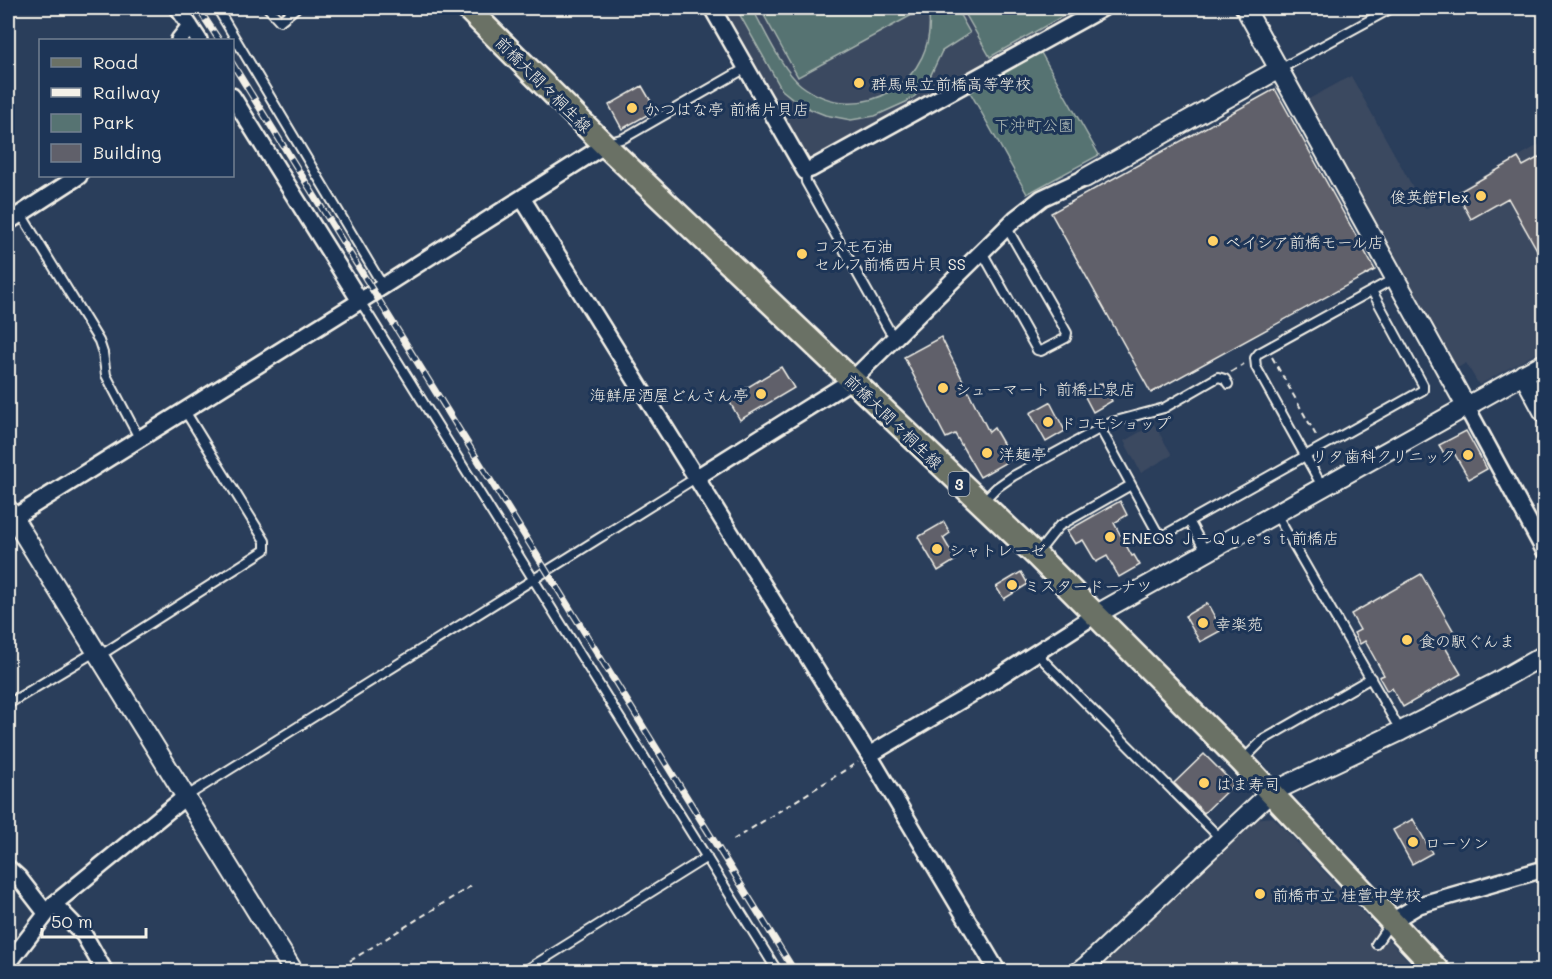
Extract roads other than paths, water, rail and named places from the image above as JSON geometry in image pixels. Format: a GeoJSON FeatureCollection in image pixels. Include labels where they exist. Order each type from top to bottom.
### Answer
{"type":"FeatureCollection","features":[{"type":"Feature","properties":{"kind":"main road","name":"前橋大間々桐生線"},"geometry":{"type":"LineString","coordinates":[[467,8],[605,145],[1036,555],[1241,761],[1439,972]]}},
{"type":"Feature","properties":{"kind":"street"},"geometry":{"type":"LineString","coordinates":[[178,8],[197,39]]}},
{"type":"Feature","properties":{"kind":"street"},"geometry":{"type":"LineString","coordinates":[[712,8],[805,171],[811,170],[1103,8]]}},
{"type":"Feature","properties":{"kind":"street"},"geometry":{"type":"LineString","coordinates":[[1245,8],[1545,550]]}},
{"type":"Feature","properties":{"kind":"street"},"geometry":{"type":"LineString","coordinates":[[180,39],[190,26]]}},
{"type":"Feature","properties":{"kind":"street"},"geometry":{"type":"LineString","coordinates":[[697,477],[852,380],[1015,219],[1042,198],[1084,178],[1279,69]]}},
{"type":"Feature","properties":{"kind":"street"},"geometry":{"type":"LineString","coordinates":[[234,99],[360,302]]}},
{"type":"Feature","properties":{"kind":"street"},"geometry":{"type":"LineString","coordinates":[[294,972],[97,652],[9,516],[186,411],[605,145]]}},
{"type":"Feature","properties":{"kind":"street"},"geometry":{"type":"LineString","coordinates":[[14,218],[77,177]]}},
{"type":"Feature","properties":{"kind":"street"},"geometry":{"type":"LineString","coordinates":[[522,198],[869,755],[998,972]]}},
{"type":"Feature","properties":{"kind":"street"},"geometry":{"type":"LineString","coordinates":[[869,755],[985,686],[1095,615],[1545,363]]}},
{"type":"Feature","properties":{"kind":"street"},"geometry":{"type":"LineString","coordinates":[[1523,374],[1545,413]]}},
{"type":"Feature","properties":{"kind":"street"},"geometry":{"type":"LineString","coordinates":[[1078,972],[1270,793],[1401,731],[1545,655]]}},
{"type":"Feature","properties":{"kind":"street"},"geometry":{"type":"LineString","coordinates":[[8,964],[50,908],[185,797]]}},
{"type":"Feature","properties":{"kind":"street"},"geometry":{"type":"LineString","coordinates":[[8,868],[50,908],[84,935],[105,972]]}},
{"type":"Feature","properties":{"kind":"street"},"geometry":{"type":"LineString","coordinates":[[1392,921],[1419,905],[1545,869]]}},
{"type":"Feature","properties":{"kind":"lane"},"geometry":{"type":"LineString","coordinates":[[217,8],[383,286]]}},
{"type":"Feature","properties":{"kind":"lane"},"geometry":{"type":"LineString","coordinates":[[268,8],[280,21],[296,8]]}},
{"type":"Feature","properties":{"kind":"lane"},"geometry":{"type":"LineString","coordinates":[[1279,69],[1392,8]]}},
{"type":"Feature","properties":{"kind":"lane"},"geometry":{"type":"LineString","coordinates":[[605,145],[624,138],[746,68]]}},
{"type":"Feature","properties":{"kind":"lane"},"geometry":{"type":"LineString","coordinates":[[805,171],[806,182],[889,330],[896,337]]}},
{"type":"Feature","properties":{"kind":"lane"},"geometry":{"type":"LineString","coordinates":[[14,218],[99,342],[106,375],[139,438]]}},
{"type":"Feature","properties":{"kind":"lane"},"geometry":{"type":"LineString","coordinates":[[982,252],[1037,350],[1041,351],[1066,338],[1067,333],[1006,228]]}},
{"type":"Feature","properties":{"kind":"lane"},"geometry":{"type":"LineString","coordinates":[[1322,486],[1256,367],[1255,358],[1268,348],[1395,278]]}},
{"type":"Feature","properties":{"kind":"lane"},"geometry":{"type":"LineString","coordinates":[[1100,428],[1153,525],[1161,534],[1166,534],[1423,390],[1423,385],[1372,291]]}},
{"type":"Feature","properties":{"kind":"lane"},"geometry":{"type":"LineString","coordinates":[[360,302],[778,972]]}},
{"type":"Feature","properties":{"kind":"lane"},"geometry":{"type":"LineString","coordinates":[[980,504],[996,488],[1013,476],[1118,419],[1164,408],[1218,377],[1228,384]]}},
{"type":"Feature","properties":{"kind":"lane"},"geometry":{"type":"LineString","coordinates":[[8,704],[97,652],[107,651],[266,550],[265,541],[186,411]]}},
{"type":"Feature","properties":{"kind":"lane"},"geometry":{"type":"LineString","coordinates":[[185,797],[697,477]]}},
{"type":"Feature","properties":{"kind":"lane"},"geometry":{"type":"LineString","coordinates":[[1036,555],[1059,526],[1131,485]]}},
{"type":"Feature","properties":{"kind":"lane"},"geometry":{"type":"LineString","coordinates":[[1275,513],[1401,731]]}},
{"type":"Feature","properties":{"kind":"lane"},"geometry":{"type":"LineString","coordinates":[[1189,521],[1206,552]]}},
{"type":"Feature","properties":{"kind":"lane"},"geometry":{"type":"LineString","coordinates":[[1036,653],[1221,839]]}},
{"type":"Feature","properties":{"kind":"lane"},"geometry":{"type":"LineString","coordinates":[[1241,761],[1263,740],[1371,678]]}},
{"type":"Feature","properties":{"kind":"lane"},"geometry":{"type":"LineString","coordinates":[[523,972],[707,857]]}},
{"type":"Feature","properties":{"kind":"lane"},"geometry":{"type":"LineString","coordinates":[[1376,944],[1392,921]]}},
{"type":"Feature","properties":{"kind":"railway"},"geometry":{"type":"LineString","coordinates":[[198,8],[218,39]]}},
{"type":"Feature","properties":{"kind":"railway"},"geometry":{"type":"LineString","coordinates":[[234,66],[795,972]]}},
{"type":"Feature","properties":{"kind":"place","name":"群馬県立前橋高等学校"},"geometry":{"type":"Point","coordinates":[859,83]}},
{"type":"Feature","properties":{"kind":"place","name":"かつはな亭 前橋片貝店"},"geometry":{"type":"Point","coordinates":[632,108]}},
{"type":"Feature","properties":{"kind":"place","name":"俊英館Flex"},"geometry":{"type":"Point","coordinates":[1481,196]}},
{"type":"Feature","properties":{"kind":"place","name":"ベイシア前橋モール店"},"geometry":{"type":"Point","coordinates":[1213,241]}},
{"type":"Feature","properties":{"kind":"place","name":"コスモ石油 セルフ前橋西片貝 SS"},"geometry":{"type":"Point","coordinates":[802,254]}},
{"type":"Feature","properties":{"kind":"place","name":"シューマート 前橋上泉店"},"geometry":{"type":"Point","coordinates":[943,388]}},
{"type":"Feature","properties":{"kind":"place","name":"海鮮居酒屋どんさん亭"},"geometry":{"type":"Point","coordinates":[761,394]}},
{"type":"Feature","properties":{"kind":"place","name":"ドコモショップ"},"geometry":{"type":"Point","coordinates":[1048,422]}},
{"type":"Feature","properties":{"kind":"place","name":"洋麺亭"},"geometry":{"type":"Point","coordinates":[987,453]}},
{"type":"Feature","properties":{"kind":"place","name":"リタ歯科クリニック"},"geometry":{"type":"Point","coordinates":[1468,455]}},
{"type":"Feature","properties":{"kind":"place","name":"ENEOS Ｊ－Ｑｕｅｓｔ前橋店"},"geometry":{"type":"Point","coordinates":[1110,537]}},
{"type":"Feature","properties":{"kind":"place","name":"シャトレーゼ"},"geometry":{"type":"Point","coordinates":[937,549]}},
{"type":"Feature","properties":{"kind":"place","name":"ミスタードーナツ"},"geometry":{"type":"Point","coordinates":[1012,585]}},
{"type":"Feature","properties":{"kind":"place","name":"幸楽苑"},"geometry":{"type":"Point","coordinates":[1203,623]}},
{"type":"Feature","properties":{"kind":"place","name":"食の駅ぐんま"},"geometry":{"type":"Point","coordinates":[1407,640]}},
{"type":"Feature","properties":{"kind":"place","name":"はま寿司"},"geometry":{"type":"Point","coordinates":[1204,783]}},
{"type":"Feature","properties":{"kind":"place","name":"ローソン"},"geometry":{"type":"Point","coordinates":[1413,842]}},
{"type":"Feature","properties":{"kind":"place","name":"前橋市立 桂萱中学校"},"geometry":{"type":"Point","coordinates":[1260,894]}},
{"type":"Feature","properties":{"kind":"park label","name":"下沖町公園"},"geometry":{"type":"Point","coordinates":[1034,124]}}]}
